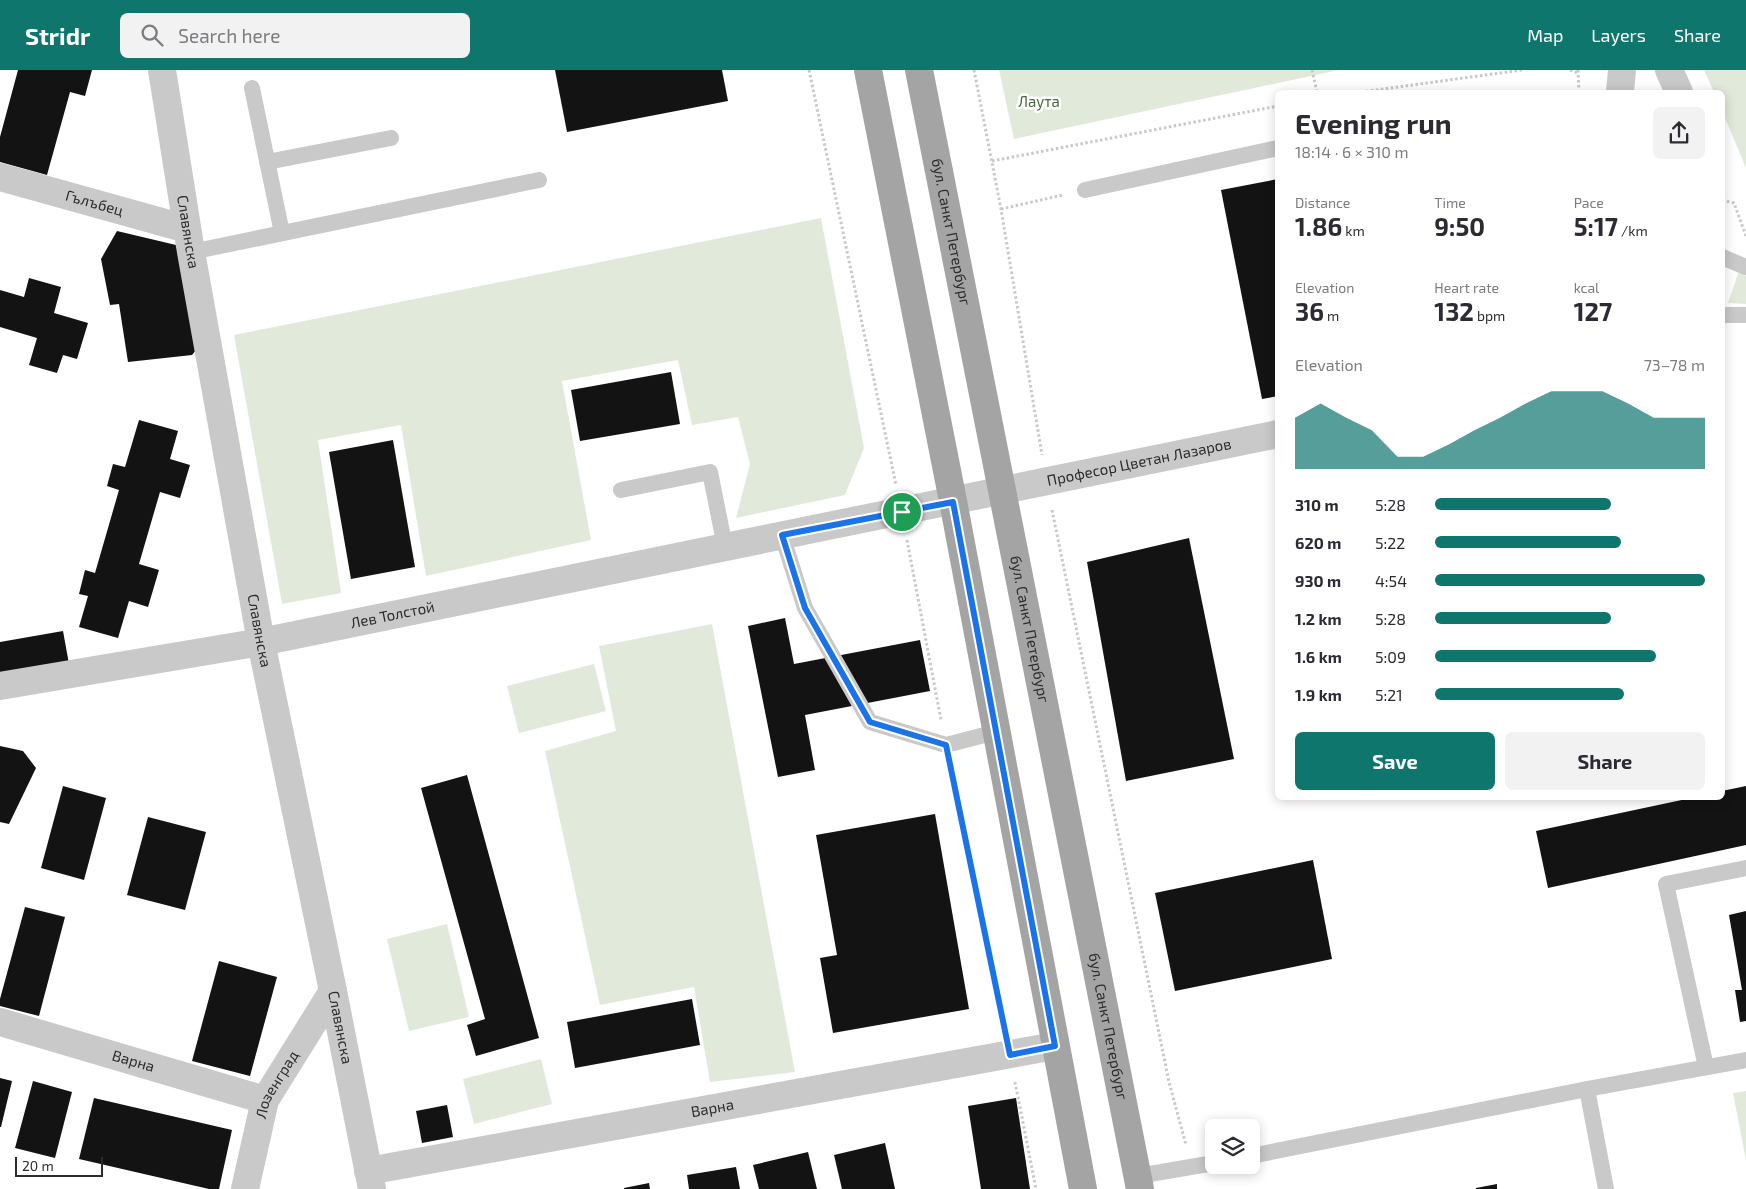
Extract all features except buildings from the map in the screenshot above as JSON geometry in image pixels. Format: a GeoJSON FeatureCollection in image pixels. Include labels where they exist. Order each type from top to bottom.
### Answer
{"type":"FeatureCollection","features":[{"type":"Feature","properties":{"kind":"main road"},"geometry":{"type":"LineString","coordinates":[[868,70],[953,502],[1083,1189]]}},
{"type":"Feature","properties":{"kind":"main road","name":"бул. Санкт Петербург"},"geometry":{"type":"LineString","coordinates":[[918,70],[1139,1183]]}},
{"type":"Feature","properties":{"kind":"street","name":"Славянска"},"geometry":{"type":"LineString","coordinates":[[162,70],[189,241],[261,642],[370,1180]]}},
{"type":"Feature","properties":{"kind":"street"},"geometry":{"type":"LineString","coordinates":[[1620,90],[1622,70]]}},
{"type":"Feature","properties":{"kind":"street"},"geometry":{"type":"LineString","coordinates":[[1669,70],[1678,90]]}},
{"type":"Feature","properties":{"kind":"street","name":"Гълъбец"},"geometry":{"type":"LineString","coordinates":[[0,177],[189,241]]}},
{"type":"Feature","properties":{"kind":"street","name":"Професор Цветан Лазаров"},"geometry":{"type":"LineString","coordinates":[[902,512],[1275,435]]}},
{"type":"Feature","properties":{"kind":"street","name":"Лев Толстой"},"geometry":{"type":"LineString","coordinates":[[0,686],[261,642],[902,512]]}},
{"type":"Feature","properties":{"kind":"street","name":"Лозенград"},"geometry":{"type":"LineString","coordinates":[[245,1189],[265,1100],[333,990]]}},
{"type":"Feature","properties":{"kind":"street","name":"Варна"},"geometry":{"type":"LineString","coordinates":[[0,1022],[265,1100]]}},
{"type":"Feature","properties":{"kind":"street","name":"Варна"},"geometry":{"type":"LineString","coordinates":[[370,1180],[1055,1046]]}},
{"type":"Feature","properties":{"kind":"lane"},"geometry":{"type":"LineString","coordinates":[[252,88],[282,233]]}},
{"type":"Feature","properties":{"kind":"lane"},"geometry":{"type":"LineString","coordinates":[[267,162],[391,138]]}},
{"type":"Feature","properties":{"kind":"lane"},"geometry":{"type":"LineString","coordinates":[[1085,190],[1275,149]]}},
{"type":"Feature","properties":{"kind":"lane"},"geometry":{"type":"LineString","coordinates":[[189,241],[282,233],[539,180]]}},
{"type":"Feature","properties":{"kind":"lane"},"geometry":{"type":"LineString","coordinates":[[1725,258],[1746,267]]}},
{"type":"Feature","properties":{"kind":"lane"},"geometry":{"type":"LineString","coordinates":[[1725,315],[1746,316]]}},
{"type":"Feature","properties":{"kind":"lane"},"geometry":{"type":"LineString","coordinates":[[621,490],[710,472],[725,547]]}},
{"type":"Feature","properties":{"kind":"lane"},"geometry":{"type":"LineString","coordinates":[[782,535],[805,608],[870,722],[946,745],[996,732]]}},
{"type":"Feature","properties":{"kind":"lane"},"geometry":{"type":"LineString","coordinates":[[1706,1067],[1666,884],[1746,868]]}},
{"type":"Feature","properties":{"kind":"lane"},"geometry":{"type":"LineString","coordinates":[[1260,1154],[1588,1089],[1746,1060]]}},
{"type":"Feature","properties":{"kind":"lane"},"geometry":{"type":"LineString","coordinates":[[1588,1089],[1606,1189]]}},
{"type":"Feature","properties":{"kind":"lane"},"geometry":{"type":"LineString","coordinates":[[1139,1183],[1205,1166]]}},
{"type":"Feature","properties":{"kind":"path"},"geometry":{"type":"LineString","coordinates":[[809,70],[902,512],[946,745],[1036,1189]]}},
{"type":"Feature","properties":{"kind":"path"},"geometry":{"type":"LineString","coordinates":[[974,70],[1001,209],[1047,482],[1169,1082],[1192,1168]]}},
{"type":"Feature","properties":{"kind":"path"},"geometry":{"type":"LineString","coordinates":[[1312,70],[1317,90]]}},
{"type":"Feature","properties":{"kind":"path"},"geometry":{"type":"LineString","coordinates":[[1375,90],[1522,70]]}},
{"type":"Feature","properties":{"kind":"path"},"geometry":{"type":"LineString","coordinates":[[1570,70],[1578,71],[1579,90]]}},
{"type":"Feature","properties":{"kind":"path"},"geometry":{"type":"LineString","coordinates":[[992,161],[1275,107]]}},
{"type":"Feature","properties":{"kind":"path"},"geometry":{"type":"LineString","coordinates":[[1001,209],[1085,190]]}},
{"type":"Feature","properties":{"kind":"path"},"geometry":{"type":"LineString","coordinates":[[1725,201],[1734,203],[1746,236]]}},
{"type":"Feature","properties":{"kind":"green space","name":"Лаута"},"geometry":{"type":"Polygon","coordinates":[[[999,70],[1339,70],[1014,139],[999,70]]]}},
{"type":"Feature","properties":{"kind":"green space"},"geometry":{"type":"Polygon","coordinates":[[[1704,70],[1746,70],[1746,168],[1725,118],[1725,90],[1713,90],[1704,70]]]}},
{"type":"Feature","properties":{"kind":"green space"},"geometry":{"type":"Polygon","coordinates":[[[821,218],[864,448],[845,495],[736,518],[750,464],[738,417],[692,425],[678,360],[562,381],[591,540],[426,576],[401,425],[318,440],[341,593],[282,604],[234,335],[821,218]]]}},
{"type":"Feature","properties":{"kind":"green space"},"geometry":{"type":"Polygon","coordinates":[[[1739,271],[1746,276],[1746,304],[1728,303],[1739,271]]]}},
{"type":"Feature","properties":{"kind":"green space"},"geometry":{"type":"Polygon","coordinates":[[[712,624],[795,1072],[710,1082],[694,987],[600,1005],[545,751],[616,731],[599,646],[712,624]]]}},
{"type":"Feature","properties":{"kind":"green space"},"geometry":{"type":"Polygon","coordinates":[[[594,664],[606,711],[519,733],[507,686],[594,664]]]}},
{"type":"Feature","properties":{"kind":"green space"},"geometry":{"type":"Polygon","coordinates":[[[447,924],[469,1017],[409,1031],[387,939],[447,924]]]}},
{"type":"Feature","properties":{"kind":"green space"},"geometry":{"type":"Polygon","coordinates":[[[541,1059],[552,1104],[474,1124],[463,1079],[541,1059]]]}},
{"type":"Feature","properties":{"kind":"green space"},"geometry":{"type":"Polygon","coordinates":[[[1746,1091],[1746,1160],[1733,1093],[1746,1091]]]}},
{"type":"Feature","properties":{"kind":"route"},"geometry":{"type":"LineString","coordinates":[[953,502],[1055,1046],[1010,1055],[946,745],[870,722],[805,608],[782,535],[902,512],[953,502]]}}]}
